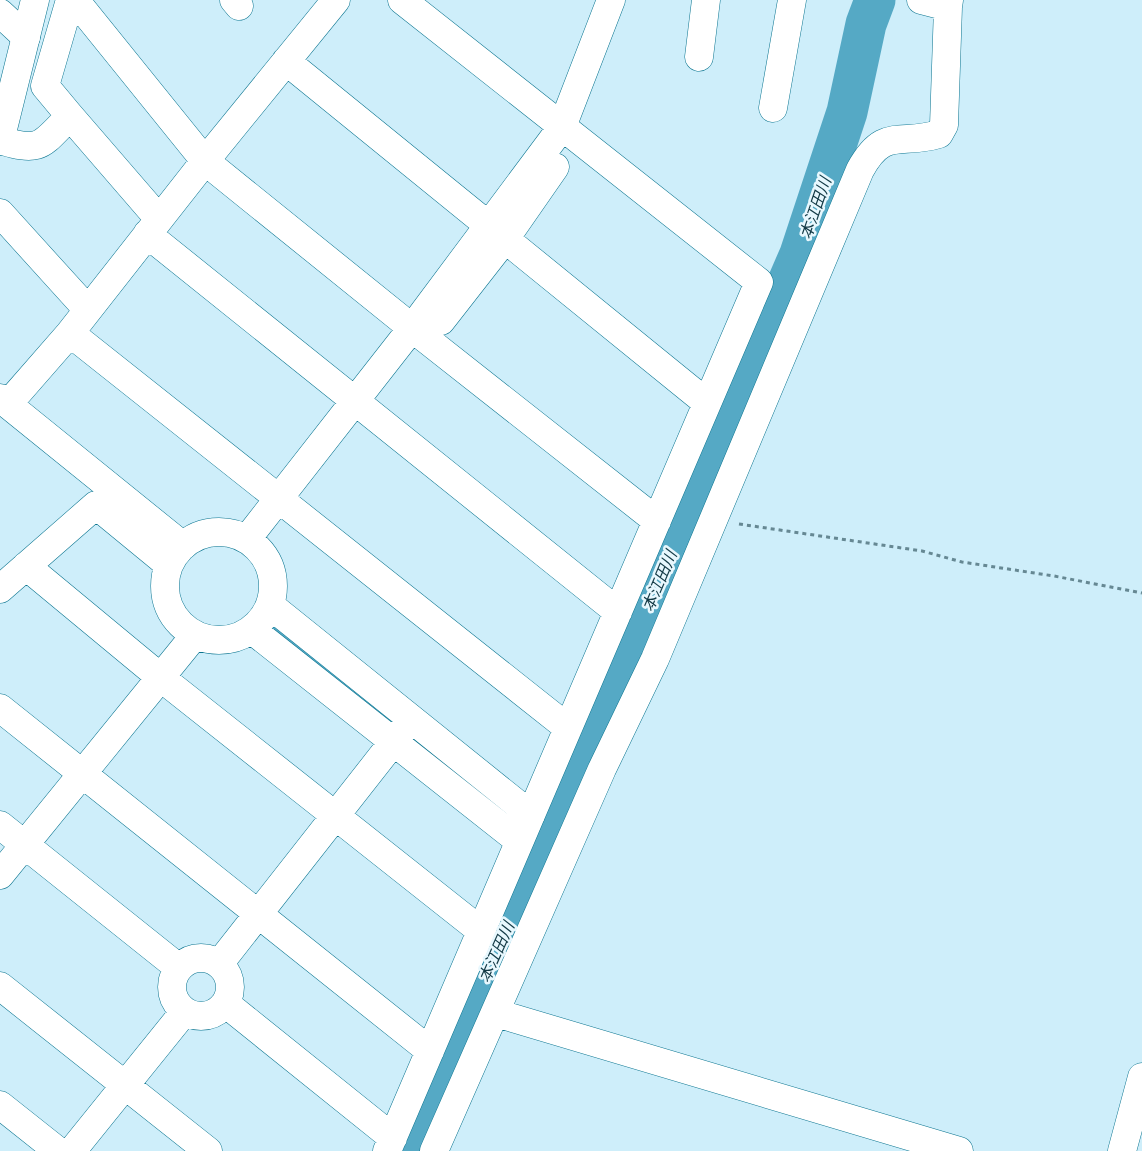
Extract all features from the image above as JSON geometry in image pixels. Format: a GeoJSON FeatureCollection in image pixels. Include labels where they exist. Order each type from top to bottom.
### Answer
{"type":"FeatureCollection","features":[{"type":"Feature","properties":{"kind":"street"},"geometry":{"type":"LineString","coordinates":[[35,0],[0,140],[25,148],[34,147],[42,144],[70,116]]}},
{"type":"Feature","properties":{"kind":"street"},"geometry":{"type":"LineString","coordinates":[[70,0],[45,86],[70,116],[153,227],[363,407],[618,612]]}},
{"type":"Feature","properties":{"kind":"street"},"geometry":{"type":"LineString","coordinates":[[75,0],[205,161],[419,334],[657,521]]}},
{"type":"Feature","properties":{"kind":"street"},"geometry":{"type":"LineString","coordinates":[[176,555],[4,401],[70,333],[205,161],[336,0]]}},
{"type":"Feature","properties":{"kind":"street"},"geometry":{"type":"LineString","coordinates":[[225,1003],[390,1145],[759,282],[402,0]]}},
{"type":"Feature","properties":{"kind":"street"},"geometry":{"type":"LineString","coordinates":[[253,544],[363,407],[497,232],[562,156],[562,127],[610,0]]}},
{"type":"Feature","properties":{"kind":"street"},"geometry":{"type":"LineString","coordinates":[[699,57],[706,0]]}},
{"type":"Feature","properties":{"kind":"street"},"geometry":{"type":"LineString","coordinates":[[773,108],[792,0]]}},
{"type":"Feature","properties":{"kind":"street"},"geometry":{"type":"LineString","coordinates":[[434,1151],[602,769],[655,659],[860,170],[869,154],[877,146],[888,140],[930,137],[939,134],[944,125],[936,2]]}},
{"type":"Feature","properties":{"kind":"street"},"geometry":{"type":"LineString","coordinates":[[0,13],[26,37]]}},
{"type":"Feature","properties":{"kind":"street"},"geometry":{"type":"LineString","coordinates":[[286,61],[707,402]]}},
{"type":"Feature","properties":{"kind":"street"},"geometry":{"type":"LineString","coordinates":[[0,213],[88,310]]}},
{"type":"Feature","properties":{"kind":"street"},"geometry":{"type":"LineString","coordinates":[[70,333],[568,728]]}},
{"type":"Feature","properties":{"kind":"street"},"geometry":{"type":"LineString","coordinates":[[0,589],[96,505],[176,555]]}},
{"type":"Feature","properties":{"kind":"street"},"geometry":{"type":"LineString","coordinates":[[214,532],[231,533],[253,544],[268,562],[273,576],[274,591],[271,606],[263,619],[252,630],[239,638],[224,641],[210,640],[188,630],[170,611],[165,596],[165,580],[176,555],[198,536],[214,532]]}},
{"type":"Feature","properties":{"kind":"street"},"geometry":{"type":"LineString","coordinates":[[26,566],[153,671],[481,931]]}},
{"type":"Feature","properties":{"kind":"street"},"geometry":{"type":"LineString","coordinates":[[271,606],[520,841]]}},
{"type":"Feature","properties":{"kind":"street"},"geometry":{"type":"LineString","coordinates":[[0,875],[9,837],[75,767],[188,630]]}},
{"type":"Feature","properties":{"kind":"street"},"geometry":{"type":"LineString","coordinates":[[252,630],[531,815]]}},
{"type":"Feature","properties":{"kind":"street"},"geometry":{"type":"LineString","coordinates":[[0,708],[430,1050]]}},
{"type":"Feature","properties":{"kind":"street"},"geometry":{"type":"LineString","coordinates":[[219,964],[402,731]]}},
{"type":"Feature","properties":{"kind":"street"},"geometry":{"type":"LineString","coordinates":[[9,837],[179,968]]}},
{"type":"Feature","properties":{"kind":"street"},"geometry":{"type":"LineString","coordinates":[[194,959],[211,959],[219,964],[225,970],[230,987],[225,1003],[211,1014],[202,1016],[185,1010],[175,998],[173,990],[175,975],[179,968],[194,959]]}},
{"type":"Feature","properties":{"kind":"street"},"geometry":{"type":"LineString","coordinates":[[0,986],[208,1151]]}},
{"type":"Feature","properties":{"kind":"street"},"geometry":{"type":"LineString","coordinates":[[72,1151],[185,1010]]}},
{"type":"Feature","properties":{"kind":"street"},"geometry":{"type":"LineString","coordinates":[[496,1013],[959,1151]]}},
{"type":"Feature","properties":{"kind":"street"},"geometry":{"type":"LineString","coordinates":[[1122,1151],[1142,1077]]}},
{"type":"Feature","properties":{"kind":"street"},"geometry":{"type":"LineString","coordinates":[[0,1105],[58,1151]]}},
{"type":"Feature","properties":{"kind":"path"},"geometry":{"type":"LineString","coordinates":[[713,520],[922,551],[962,562],[1054,576],[1142,593]]}},
{"type":"Feature","properties":{"kind":"waterway","name":"本江田川"},"geometry":{"type":"LineString","coordinates":[[411,1151],[455,1043],[557,817],[800,254],[847,112],[866,24],[875,0]]}},
{"type":"Feature","properties":{"kind":"waterway"},"geometry":{"type":"LineString","coordinates":[[272,629],[397,727]]}},
{"type":"Feature","properties":{"kind":"waterway"},"geometry":{"type":"LineString","coordinates":[[406,734],[502,809]]}},
{"type":"Feature","properties":{"kind":"waterway"},"geometry":{"type":"LineString","coordinates":[[530,831],[545,843]]}}]}
